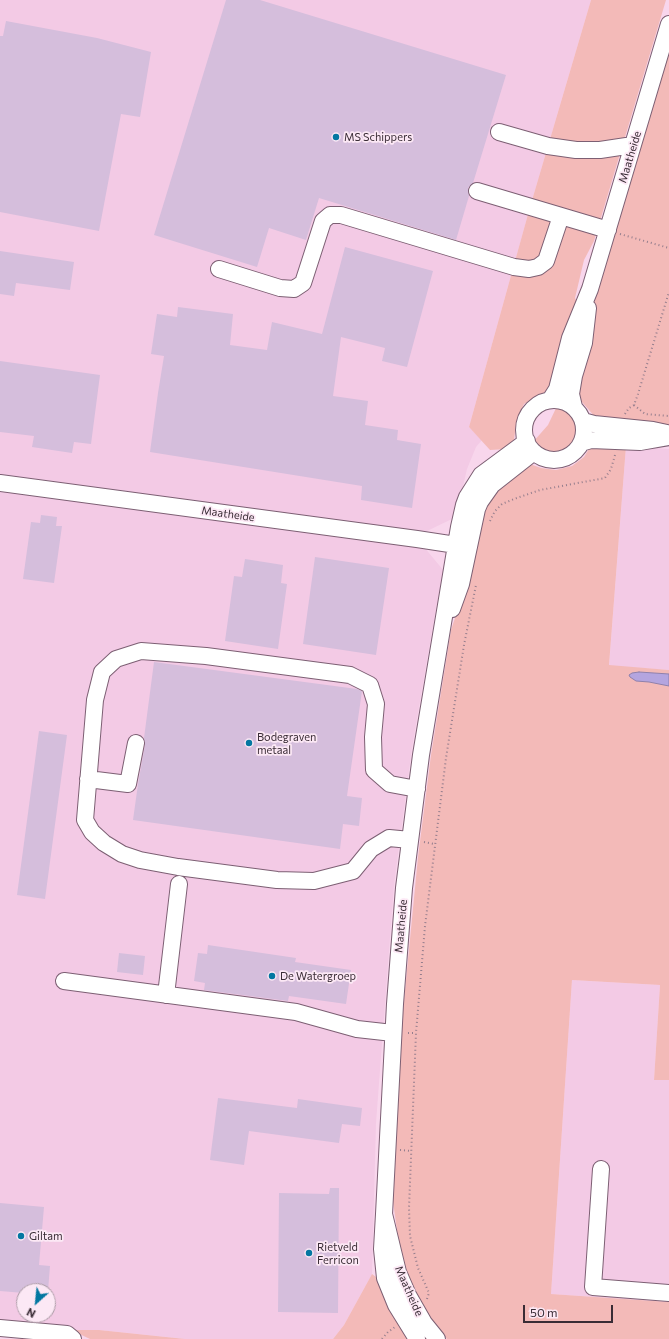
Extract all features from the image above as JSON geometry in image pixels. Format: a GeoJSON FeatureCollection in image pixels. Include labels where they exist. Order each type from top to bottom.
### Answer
{"type":"FeatureCollection","features":[{"type":"Feature","properties":{"kind":"street","name":"Maatheide"},"geometry":{"type":"LineString","coordinates":[[550,400],[557,389],[570,338],[590,289],[669,24]]}},
{"type":"Feature","properties":{"kind":"street"},"geometry":{"type":"LineString","coordinates":[[499,132],[548,146],[576,150],[600,150],[633,145]]}},
{"type":"Feature","properties":{"kind":"street"},"geometry":{"type":"LineString","coordinates":[[477,191],[608,230]]}},
{"type":"Feature","properties":{"kind":"street"},"geometry":{"type":"LineString","coordinates":[[219,269],[280,288],[294,289],[303,283],[322,221],[330,215],[341,215],[514,267],[529,269],[546,261],[561,216]]}},
{"type":"Feature","properties":{"kind":"street","name":"Maatheide"},"geometry":{"type":"LineString","coordinates":[[583,421],[574,407],[571,394],[574,376],[584,342],[590,289]]}},
{"type":"Feature","properties":{"kind":"street"},"geometry":{"type":"LineString","coordinates":[[574,407],[563,401],[550,400],[541,403],[528,415],[524,432],[530,447],[543,458],[552,460],[562,459],[572,455],[579,448],[583,439],[583,421],[640,442],[669,437]]}},
{"type":"Feature","properties":{"kind":"street"},"geometry":{"type":"LineString","coordinates":[[581,443],[619,434],[653,430],[669,433]]}},
{"type":"Feature","properties":{"kind":"street","name":"Maatheide"},"geometry":{"type":"LineString","coordinates":[[417,1339],[396,1305],[385,1278],[382,1248],[398,955],[410,840],[440,641],[462,546],[464,505],[467,497],[482,476],[530,447]]}},
{"type":"Feature","properties":{"kind":"street","name":"Maatheide"},"geometry":{"type":"LineString","coordinates":[[0,482],[462,546]]}},
{"type":"Feature","properties":{"kind":"street"},"geometry":{"type":"LineString","coordinates":[[410,840],[389,838],[371,849],[353,871],[314,881],[277,880],[178,867],[140,860],[122,854],[104,843],[92,832],[85,820],[95,700],[102,672],[116,659],[141,651],[206,656],[350,675],[370,685],[376,704],[373,737],[374,770],[390,784],[417,789]]}},
{"type":"Feature","properties":{"kind":"street"},"geometry":{"type":"LineString","coordinates":[[88,778],[128,784],[136,742]]}},
{"type":"Feature","properties":{"kind":"street"},"geometry":{"type":"LineString","coordinates":[[166,995],[179,884]]}},
{"type":"Feature","properties":{"kind":"street"},"geometry":{"type":"LineString","coordinates":[[64,981],[296,1012],[357,1029],[393,1032]]}},
{"type":"Feature","properties":{"kind":"street"},"geometry":{"type":"LineString","coordinates":[[601,1169],[593,1287],[669,1293]]}},
{"type":"Feature","properties":{"kind":"street","name":"Maatheide"},"geometry":{"type":"LineString","coordinates":[[384,1214],[398,1272],[415,1308],[424,1323],[437,1339]]}},
{"type":"Feature","properties":{"kind":"street"},"geometry":{"type":"LineString","coordinates":[[0,1328],[67,1334],[73,1339]]}},
{"type":"Feature","properties":{"kind":"path"},"geometry":{"type":"LineString","coordinates":[[608,230],[669,248]]}},
{"type":"Feature","properties":{"kind":"path"},"geometry":{"type":"LineString","coordinates":[[489,524],[495,511],[502,504],[540,490],[605,478],[613,466],[624,414],[634,405],[638,394],[669,292]]}},
{"type":"Feature","properties":{"kind":"path"},"geometry":{"type":"LineString","coordinates":[[634,405],[645,414],[669,416]]}},
{"type":"Feature","properties":{"kind":"path"},"geometry":{"type":"LineString","coordinates":[[415,1308],[426,1302],[429,1293],[418,1268],[410,1236],[409,1208],[416,1033],[422,962],[433,855],[446,758],[464,645],[477,579]]}},
{"type":"Feature","properties":{"kind":"path"},"geometry":{"type":"LineString","coordinates":[[382,1339],[388,1332],[405,1321]]}},
{"type":"Feature","properties":{"kind":"shaded area"},"geometry":{"type":"Polygon","coordinates":[[[0,0],[591,0],[530,207],[469,427],[482,440],[476,447],[467,469],[456,517],[425,532],[0,474],[0,0]]]}},
{"type":"Feature","properties":{"kind":"shaded area"},"geometry":{"type":"Polygon","coordinates":[[[591,0],[666,0],[594,241],[584,260],[575,298],[578,304],[554,383],[547,391],[524,404],[516,425],[514,440],[507,449],[490,450],[469,427],[530,207],[591,0]]]}},
{"type":"Feature","properties":{"kind":"shaded area"},"geometry":{"type":"Polygon","coordinates":[[[669,48],[669,429],[595,417],[576,395],[590,335],[594,299],[669,48]]]}},
{"type":"Feature","properties":{"kind":"shaded area"},"geometry":{"type":"Polygon","coordinates":[[[558,404],[567,407],[575,416],[578,424],[578,434],[574,444],[565,451],[554,454],[547,453],[538,448],[533,442],[548,425],[558,404]]]}},
{"type":"Feature","properties":{"kind":"shaded area"},"geometry":{"type":"Polygon","coordinates":[[[592,444],[626,446],[609,665],[669,670],[669,1080],[654,1080],[660,985],[572,980],[551,1294],[669,1302],[669,1339],[447,1339],[429,1319],[405,1269],[399,1245],[392,1194],[402,1021],[418,857],[431,755],[451,630],[466,585],[481,507],[494,487],[530,464],[541,468],[556,470],[572,466],[584,457],[592,444]]]}},
{"type":"Feature","properties":{"kind":"shaded area"},"geometry":{"type":"Polygon","coordinates":[[[626,446],[669,449],[669,670],[609,666],[626,446]]]}},
{"type":"Feature","properties":{"kind":"shaded area"},"geometry":{"type":"Polygon","coordinates":[[[0,490],[424,547],[444,571],[436,608],[412,748],[394,885],[376,1123],[372,1274],[344,1325],[333,1339],[185,1339],[99,1330],[71,1330],[0,1324],[0,490]]]}},
{"type":"Feature","properties":{"kind":"shaded area"},"geometry":{"type":"Polygon","coordinates":[[[639,672],[669,674],[669,686],[636,681],[629,675],[639,672]]]}},
{"type":"Feature","properties":{"kind":"shaded area"},"geometry":{"type":"Polygon","coordinates":[[[572,980],[660,985],[654,1080],[669,1080],[669,1302],[551,1294],[572,980]]]}},
{"type":"Feature","properties":{"kind":"shaded area"},"geometry":{"type":"Polygon","coordinates":[[[372,1274],[380,1280],[408,1339],[333,1339],[344,1325],[372,1274]]]}},
{"type":"Feature","properties":{"kind":"shaded area"},"geometry":{"type":"Polygon","coordinates":[[[71,1330],[99,1330],[185,1339],[90,1339],[71,1330]]]}},
{"type":"Feature","properties":{"kind":"building","name":"MS Schippers"},"geometry":{"type":"Polygon","coordinates":[[[226,0],[260,0],[506,75],[473,183],[468,188],[469,196],[456,240],[319,198],[306,240],[269,228],[257,267],[154,235],[226,0]]]}},
{"type":"Feature","properties":{"kind":"building"},"geometry":{"type":"Polygon","coordinates":[[[6,21],[97,38],[151,52],[140,117],[121,114],[99,231],[0,212],[0,36],[3,36],[6,21]]]}},
{"type":"Feature","properties":{"kind":"building"},"geometry":{"type":"Polygon","coordinates":[[[345,247],[433,271],[407,367],[382,361],[385,348],[341,337],[333,396],[368,401],[365,425],[398,430],[397,440],[421,444],[412,508],[361,500],[362,486],[150,452],[164,356],[151,354],[157,314],[177,317],[178,307],[233,314],[230,345],[267,350],[272,322],[322,334],[345,247]]]}},
{"type":"Feature","properties":{"kind":"building"},"geometry":{"type":"Polygon","coordinates":[[[0,251],[74,262],[70,290],[16,283],[14,296],[0,294],[0,251]]]}},
{"type":"Feature","properties":{"kind":"building"},"geometry":{"type":"Polygon","coordinates":[[[0,361],[100,375],[91,444],[74,442],[72,453],[32,447],[34,436],[0,432],[0,361]]]}},
{"type":"Feature","properties":{"kind":"building"},"geometry":{"type":"Polygon","coordinates":[[[41,515],[57,517],[56,526],[62,526],[54,583],[23,579],[31,522],[40,523],[41,515]]]}},
{"type":"Feature","properties":{"kind":"building"},"geometry":{"type":"Polygon","coordinates":[[[315,557],[389,568],[376,655],[303,644],[315,557]]]}},
{"type":"Feature","properties":{"kind":"building"},"geometry":{"type":"Polygon","coordinates":[[[245,559],[283,565],[281,583],[287,584],[278,649],[225,641],[234,576],[242,577],[245,559]]]}},
{"type":"Feature","properties":{"kind":"building","name":"Bodegraven metaal"},"geometry":{"type":"Polygon","coordinates":[[[154,662],[357,689],[362,691],[347,796],[362,798],[359,826],[343,824],[340,849],[133,820],[145,745],[144,738],[154,662]]]}},
{"type":"Feature","properties":{"kind":"building"},"geometry":{"type":"Polygon","coordinates":[[[39,731],[67,735],[45,899],[17,895],[39,731]]]}},
{"type":"Feature","properties":{"kind":"building","name":"De Watergroep"},"geometry":{"type":"Polygon","coordinates":[[[208,945],[296,958],[295,962],[351,970],[346,1004],[289,996],[288,1001],[204,990],[205,983],[194,981],[198,953],[207,954],[208,945]]]}},
{"type":"Feature","properties":{"kind":"building"},"geometry":{"type":"Polygon","coordinates":[[[119,953],[145,956],[143,975],[117,972],[119,953]]]}},
{"type":"Feature","properties":{"kind":"building"},"geometry":{"type":"Polygon","coordinates":[[[218,1098],[297,1108],[298,1099],[362,1108],[360,1126],[342,1124],[339,1143],[249,1131],[244,1165],[210,1160],[218,1098]]]}},
{"type":"Feature","properties":{"kind":"building","name":"Rietveld Ferricon"},"geometry":{"type":"Polygon","coordinates":[[[330,1188],[339,1188],[338,1313],[278,1312],[279,1193],[329,1194],[330,1188]]]}},
{"type":"Feature","properties":{"kind":"building","name":"Giltam"},"geometry":{"type":"Polygon","coordinates":[[[0,1203],[44,1207],[39,1265],[50,1266],[49,1283],[16,1283],[16,1292],[0,1291],[0,1203]]]}},
{"type":"Feature","properties":{"kind":"place","name":"MS Schippers"},"geometry":{"type":"Point","coordinates":[336,137]}},
{"type":"Feature","properties":{"kind":"place","name":"Bodegraven metaal"},"geometry":{"type":"Point","coordinates":[249,743]}},
{"type":"Feature","properties":{"kind":"place","name":"De Watergroep"},"geometry":{"type":"Point","coordinates":[272,976]}},
{"type":"Feature","properties":{"kind":"place","name":"Giltam"},"geometry":{"type":"Point","coordinates":[21,1236]}},
{"type":"Feature","properties":{"kind":"place","name":"Rietveld Ferricon"},"geometry":{"type":"Point","coordinates":[309,1253]}}]}
